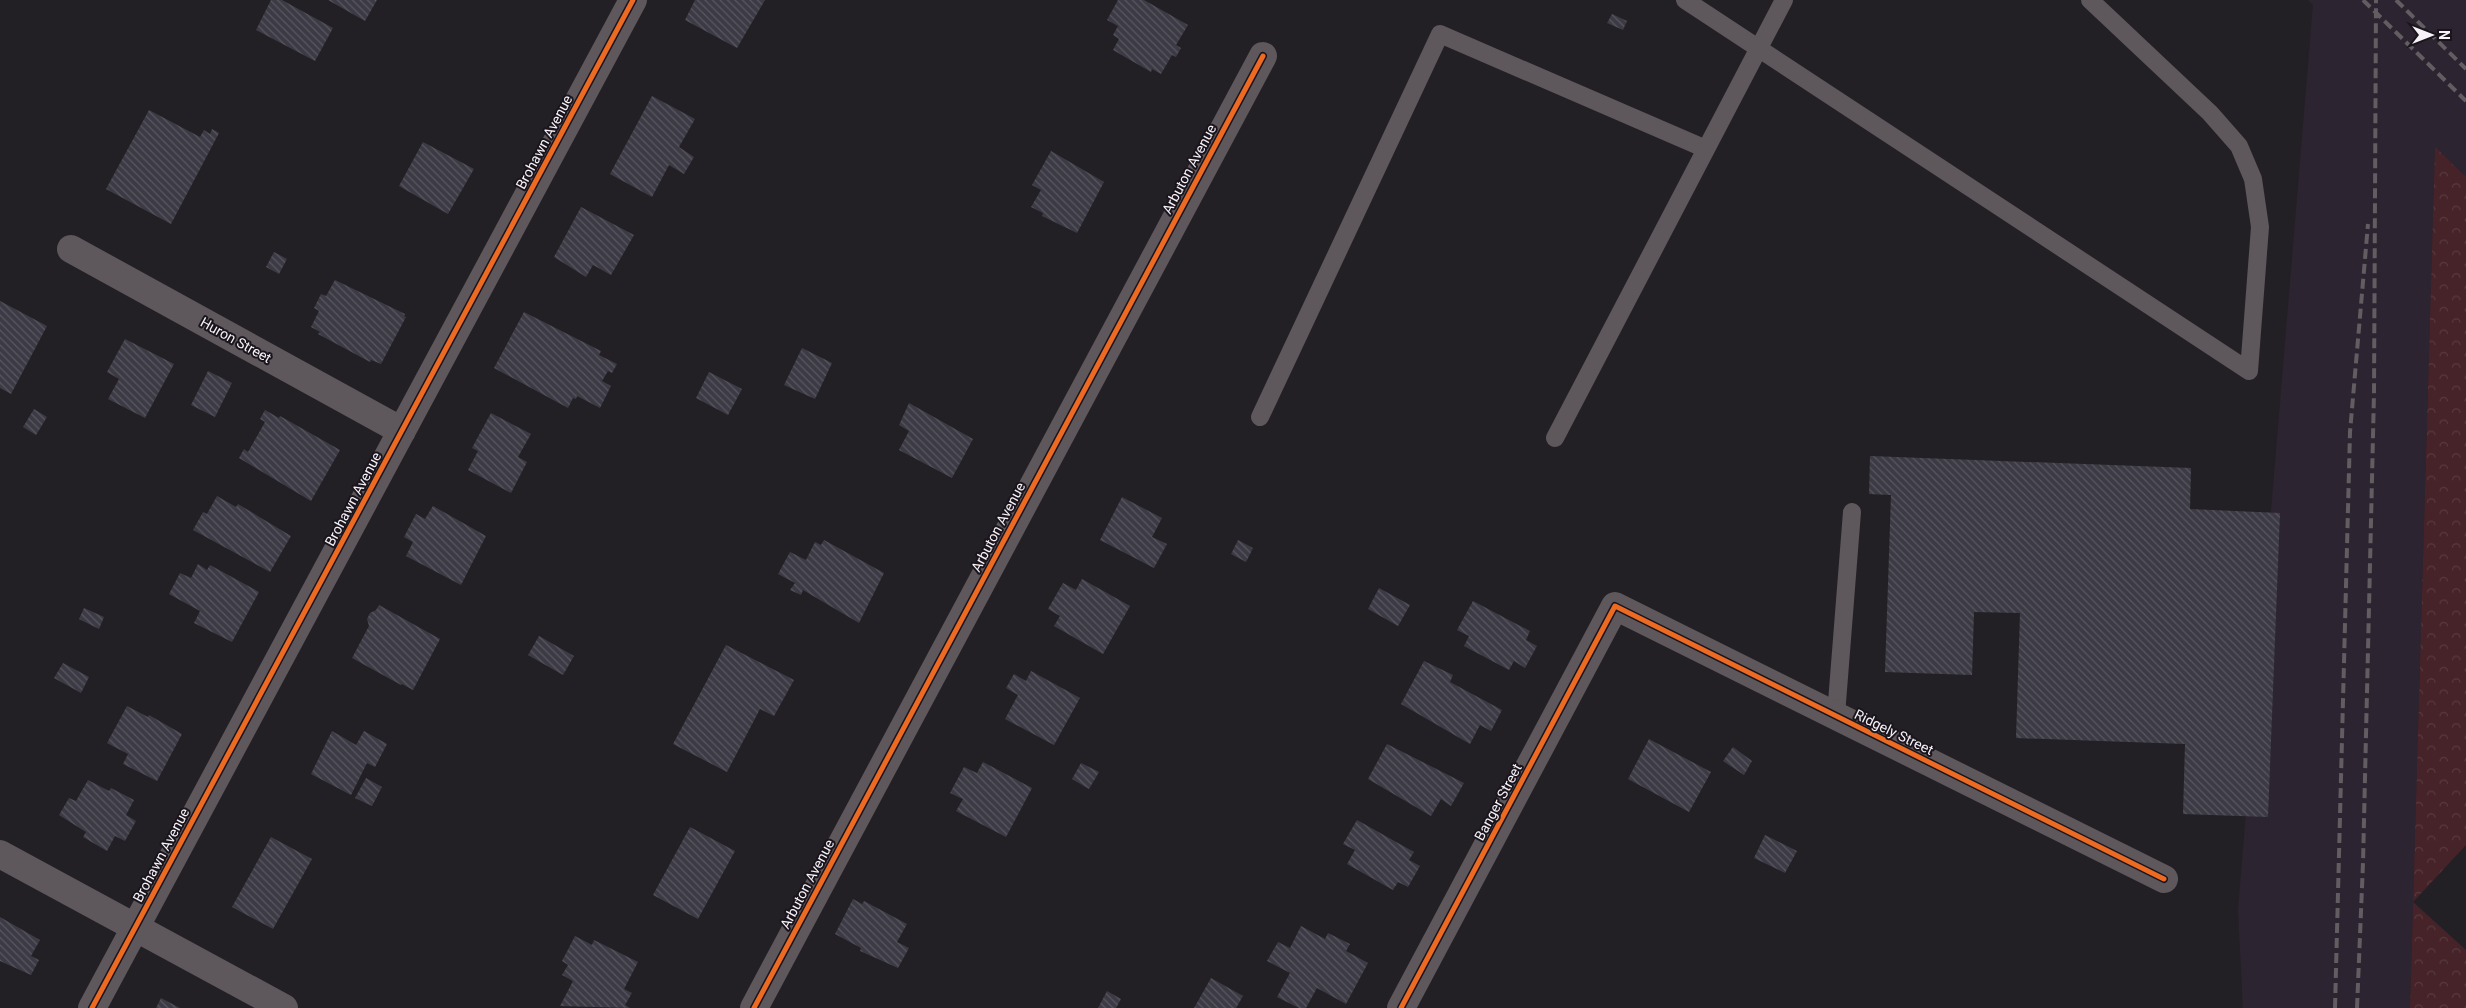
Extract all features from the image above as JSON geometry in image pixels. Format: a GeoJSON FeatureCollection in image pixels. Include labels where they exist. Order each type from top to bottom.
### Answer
{"type":"FeatureCollection","features":[{"type":"Feature","properties":{"kind":"street","name":"Brohawn Avenue"},"geometry":{"type":"LineString","coordinates":[[92,1008],[633,0]]}},
{"type":"Feature","properties":{"kind":"street","name":"Arbuton Avenue"},"geometry":{"type":"LineString","coordinates":[[754,1008],[1262,56]]}},
{"type":"Feature","properties":{"kind":"street","name":"Huron Street"},"geometry":{"type":"LineString","coordinates":[[71,248],[402,431]]}},
{"type":"Feature","properties":{"kind":"street","name":"Ridgely Street"},"geometry":{"type":"LineString","coordinates":[[1615,606],[2164,879]]}},
{"type":"Feature","properties":{"kind":"street","name":"Banger Street"},"geometry":{"type":"LineString","coordinates":[[1401,1008],[1615,606]]}},
{"type":"Feature","properties":{"kind":"street"},"geometry":{"type":"LineString","coordinates":[[0,854],[284,1008]]}},
{"type":"Feature","properties":{"kind":"lane"},"geometry":{"type":"LineString","coordinates":[[1685,0],[2249,370],[2260,227],[2253,179],[2246,162],[2239,146],[2210,113],[2090,0]]}},
{"type":"Feature","properties":{"kind":"lane"},"geometry":{"type":"LineString","coordinates":[[1555,438],[1784,0]]}},
{"type":"Feature","properties":{"kind":"lane"},"geometry":{"type":"LineString","coordinates":[[1260,417],[1440,34],[1706,149]]}},
{"type":"Feature","properties":{"kind":"lane"},"geometry":{"type":"LineString","coordinates":[[1836,716],[1852,512]]}},
{"type":"Feature","properties":{"kind":"shaded area"},"geometry":{"type":"Polygon","coordinates":[[[2308,0],[2466,0],[2466,177],[2435,148],[2410,1008],[2243,1008],[2238,910],[2313,5],[2308,0]]]}},
{"type":"Feature","properties":{"kind":"green space"},"geometry":{"type":"Polygon","coordinates":[[[2435,147],[2466,177],[2466,845],[2413,902],[2435,147]]]}},
{"type":"Feature","properties":{"kind":"green space"},"geometry":{"type":"Polygon","coordinates":[[[2413,902],[2466,950],[2466,1008],[2410,1008],[2413,902]]]}},
{"type":"Feature","properties":{"kind":"building"},"geometry":{"type":"Polygon","coordinates":[[[271,0],[282,0],[333,28],[315,61],[256,30],[271,0]]]}},
{"type":"Feature","properties":{"kind":"building"},"geometry":{"type":"Polygon","coordinates":[[[328,0],[377,0],[365,21],[328,0]]]}},
{"type":"Feature","properties":{"kind":"building"},"geometry":{"type":"Polygon","coordinates":[[[695,0],[765,0],[737,48],[685,20],[695,0]]]}},
{"type":"Feature","properties":{"kind":"building"},"geometry":{"type":"Polygon","coordinates":[[[1118,0],[1144,0],[1188,25],[1176,45],[1181,48],[1176,57],[1172,55],[1161,74],[1152,69],[1151,72],[1113,50],[1119,39],[1113,35],[1118,26],[1107,20],[1118,0]]]}},
{"type":"Feature","properties":{"kind":"building"},"geometry":{"type":"Polygon","coordinates":[[[1612,14],[1627,21],[1623,30],[1607,23],[1612,14]]]}},
{"type":"Feature","properties":{"kind":"building"},"geometry":{"type":"Polygon","coordinates":[[[652,96],[695,119],[679,147],[694,157],[684,174],[669,165],[652,197],[610,174],[652,96]]]}},
{"type":"Feature","properties":{"kind":"building"},"geometry":{"type":"Polygon","coordinates":[[[149,110],[200,137],[204,130],[210,134],[212,129],[219,133],[171,224],[106,189],[149,110]]]}},
{"type":"Feature","properties":{"kind":"building"},"geometry":{"type":"Polygon","coordinates":[[[423,142],[474,169],[448,214],[399,186],[423,142]]]}},
{"type":"Feature","properties":{"kind":"building"},"geometry":{"type":"Polygon","coordinates":[[[1051,151],[1104,182],[1077,233],[1042,216],[1043,213],[1031,207],[1041,190],[1032,185],[1051,151]]]}},
{"type":"Feature","properties":{"kind":"building"},"geometry":{"type":"Polygon","coordinates":[[[581,207],[634,235],[611,275],[593,265],[586,277],[554,257],[581,207]]]}},
{"type":"Feature","properties":{"kind":"building"},"geometry":{"type":"Polygon","coordinates":[[[274,252],[287,259],[279,274],[266,267],[274,252]]]}},
{"type":"Feature","properties":{"kind":"building"},"geometry":{"type":"Polygon","coordinates":[[[335,280],[405,314],[404,316],[406,317],[381,364],[371,360],[370,362],[318,334],[320,332],[311,327],[319,311],[314,308],[321,294],[326,296],[335,280]]]}},
{"type":"Feature","properties":{"kind":"building"},"geometry":{"type":"Polygon","coordinates":[[[0,301],[47,326],[11,394],[0,388],[0,301]]]}},
{"type":"Feature","properties":{"kind":"building"},"geometry":{"type":"Polygon","coordinates":[[[524,312],[601,351],[599,355],[617,364],[612,373],[608,371],[602,381],[611,386],[600,408],[577,396],[576,399],[573,398],[568,408],[494,368],[524,312]]]}},
{"type":"Feature","properties":{"kind":"building"},"geometry":{"type":"Polygon","coordinates":[[[125,339],[174,364],[145,418],[108,399],[119,379],[107,372],[125,339]]]}},
{"type":"Feature","properties":{"kind":"building"},"geometry":{"type":"Polygon","coordinates":[[[802,348],[832,363],[815,399],[784,385],[802,348]]]}},
{"type":"Feature","properties":{"kind":"building"},"geometry":{"type":"Polygon","coordinates":[[[208,371],[232,383],[215,417],[191,405],[208,371]]]}},
{"type":"Feature","properties":{"kind":"building"},"geometry":{"type":"Polygon","coordinates":[[[709,372],[742,389],[728,415],[696,398],[709,372]]]}},
{"type":"Feature","properties":{"kind":"building"},"geometry":{"type":"Polygon","coordinates":[[[909,403],[973,439],[952,478],[899,450],[909,431],[899,425],[909,403]]]}},
{"type":"Feature","properties":{"kind":"building"},"geometry":{"type":"Polygon","coordinates":[[[34,409],[47,417],[36,435],[23,427],[34,409]]]}},
{"type":"Feature","properties":{"kind":"building"},"geometry":{"type":"Polygon","coordinates":[[[265,410],[279,418],[280,416],[340,450],[311,501],[239,458],[244,449],[248,452],[265,422],[260,419],[265,410]]]}},
{"type":"Feature","properties":{"kind":"building"},"geometry":{"type":"Polygon","coordinates":[[[491,413],[531,434],[518,457],[527,462],[511,493],[468,470],[478,451],[472,448],[491,413]]]}},
{"type":"Feature","properties":{"kind":"building"},"geometry":{"type":"Polygon","coordinates":[[[1870,456],[2191,468],[2190,509],[2280,513],[2268,817],[2183,814],[2185,744],[2016,738],[2020,613],[1974,612],[1972,675],[1885,672],[1891,495],[1869,494],[1870,456]]]}},
{"type":"Feature","properties":{"kind":"building"},"geometry":{"type":"Polygon","coordinates":[[[217,496],[236,507],[238,504],[291,536],[270,572],[193,530],[203,512],[207,514],[217,496]]]}},
{"type":"Feature","properties":{"kind":"building"},"geometry":{"type":"Polygon","coordinates":[[[1122,497],[1162,518],[1152,537],[1167,544],[1154,568],[1100,540],[1122,497]]]}},
{"type":"Feature","properties":{"kind":"building"},"geometry":{"type":"Polygon","coordinates":[[[433,506],[486,536],[461,585],[406,556],[413,542],[404,537],[416,514],[425,519],[433,506]]]}},
{"type":"Feature","properties":{"kind":"building"},"geometry":{"type":"Polygon","coordinates":[[[824,540],[884,573],[859,623],[803,590],[801,595],[790,590],[795,583],[778,574],[790,552],[806,560],[815,542],[821,545],[824,540]]]}},
{"type":"Feature","properties":{"kind":"building"},"geometry":{"type":"Polygon","coordinates":[[[1238,540],[1253,548],[1246,562],[1231,554],[1238,540]]]}},
{"type":"Feature","properties":{"kind":"building"},"geometry":{"type":"Polygon","coordinates":[[[198,564],[207,570],[210,565],[259,592],[232,642],[194,623],[200,611],[169,594],[180,573],[191,578],[198,564]]]}},
{"type":"Feature","properties":{"kind":"building"},"geometry":{"type":"Polygon","coordinates":[[[1082,579],[1130,606],[1103,654],[1054,626],[1060,616],[1048,609],[1063,583],[1076,590],[1082,579]]]}},
{"type":"Feature","properties":{"kind":"building"},"geometry":{"type":"Polygon","coordinates":[[[1379,588],[1410,605],[1398,626],[1368,609],[1379,588]]]}},
{"type":"Feature","properties":{"kind":"building"},"geometry":{"type":"Polygon","coordinates":[[[1473,601],[1530,631],[1526,640],[1537,646],[1525,668],[1514,661],[1509,670],[1464,646],[1469,636],[1457,630],[1473,601]]]}},
{"type":"Feature","properties":{"kind":"building"},"geometry":{"type":"Polygon","coordinates":[[[379,605],[440,639],[413,690],[352,658],[369,626],[367,619],[370,613],[376,610],[379,605]]]}},
{"type":"Feature","properties":{"kind":"building"},"geometry":{"type":"Polygon","coordinates":[[[84,608],[104,617],[99,629],[79,619],[84,608]]]}},
{"type":"Feature","properties":{"kind":"building"},"geometry":{"type":"Polygon","coordinates":[[[539,636],[574,656],[563,675],[528,655],[539,636]]]}},
{"type":"Feature","properties":{"kind":"building"},"geometry":{"type":"Polygon","coordinates":[[[726,645],[794,680],[774,716],[760,709],[727,772],[673,744],[726,645]]]}},
{"type":"Feature","properties":{"kind":"building"},"geometry":{"type":"Polygon","coordinates":[[[1424,661],[1453,675],[1450,682],[1502,710],[1491,731],[1480,725],[1470,744],[1401,704],[1424,661]]]}},
{"type":"Feature","properties":{"kind":"building"},"geometry":{"type":"Polygon","coordinates":[[[63,663],[89,677],[81,693],[54,678],[63,663]]]}},
{"type":"Feature","properties":{"kind":"building"},"geometry":{"type":"Polygon","coordinates":[[[1031,671],[1080,698],[1054,745],[1005,719],[1018,695],[1006,688],[1014,674],[1026,681],[1031,671]]]}},
{"type":"Feature","properties":{"kind":"building"},"geometry":{"type":"Polygon","coordinates":[[[127,706],[148,717],[149,715],[182,734],[157,781],[123,764],[128,754],[107,743],[127,706]]]}},
{"type":"Feature","properties":{"kind":"building"},"geometry":{"type":"Polygon","coordinates":[[[332,731],[356,745],[364,731],[387,744],[375,767],[367,763],[351,795],[311,774],[332,731]]]}},
{"type":"Feature","properties":{"kind":"building"},"geometry":{"type":"Polygon","coordinates":[[[1649,739],[1711,772],[1689,812],[1628,779],[1649,739]]]}},
{"type":"Feature","properties":{"kind":"building"},"geometry":{"type":"Polygon","coordinates":[[[1387,744],[1464,783],[1451,806],[1441,799],[1431,816],[1368,779],[1387,744]]]}},
{"type":"Feature","properties":{"kind":"building"},"geometry":{"type":"Polygon","coordinates":[[[1733,747],[1752,761],[1744,775],[1723,761],[1733,747]]]}},
{"type":"Feature","properties":{"kind":"building"},"geometry":{"type":"Polygon","coordinates":[[[983,762],[1032,788],[1006,837],[956,811],[963,799],[950,793],[964,767],[977,773],[983,762]]]}},
{"type":"Feature","properties":{"kind":"building"},"geometry":{"type":"Polygon","coordinates":[[[1081,763],[1099,772],[1089,789],[1072,779],[1081,763]]]}},
{"type":"Feature","properties":{"kind":"building"},"geometry":{"type":"Polygon","coordinates":[[[366,778],[382,787],[372,806],[355,798],[366,778]]]}},
{"type":"Feature","properties":{"kind":"building"},"geometry":{"type":"Polygon","coordinates":[[[88,780],[109,791],[111,788],[134,800],[126,815],[136,821],[125,841],[115,836],[107,851],[83,837],[86,832],[59,815],[69,798],[76,801],[88,780]]]}},
{"type":"Feature","properties":{"kind":"building"},"geometry":{"type":"Polygon","coordinates":[[[1357,820],[1414,852],[1409,860],[1420,866],[1408,887],[1398,882],[1393,890],[1347,864],[1355,850],[1343,844],[1357,820]]]}},
{"type":"Feature","properties":{"kind":"building"},"geometry":{"type":"Polygon","coordinates":[[[690,827],[735,851],[698,919],[653,895],[690,827]]]}},
{"type":"Feature","properties":{"kind":"building"},"geometry":{"type":"Polygon","coordinates":[[[1765,835],[1797,851],[1785,873],[1754,858],[1765,835]]]}},
{"type":"Feature","properties":{"kind":"building"},"geometry":{"type":"Polygon","coordinates":[[[271,837],[312,859],[273,929],[232,907],[271,837]]]}},
{"type":"Feature","properties":{"kind":"building"},"geometry":{"type":"Polygon","coordinates":[[[853,899],[862,904],[864,901],[907,924],[897,942],[909,948],[898,968],[860,951],[861,948],[835,934],[853,899]]]}},
{"type":"Feature","properties":{"kind":"building"},"geometry":{"type":"Polygon","coordinates":[[[0,917],[40,940],[31,956],[39,960],[31,975],[0,961],[0,917]]]}},
{"type":"Feature","properties":{"kind":"building"},"geometry":{"type":"Polygon","coordinates":[[[1301,926],[1325,939],[1328,933],[1350,944],[1346,951],[1368,963],[1346,1004],[1317,988],[1306,1008],[1299,1008],[1277,997],[1290,973],[1267,961],[1278,942],[1290,948],[1301,926]]]}},
{"type":"Feature","properties":{"kind":"building"},"geometry":{"type":"Polygon","coordinates":[[[575,936],[592,945],[594,940],[638,962],[624,989],[632,993],[625,1005],[630,1008],[560,1006],[573,981],[562,975],[568,965],[562,961],[575,936]]]}},
{"type":"Feature","properties":{"kind":"building"},"geometry":{"type":"Polygon","coordinates":[[[1211,978],[1243,996],[1236,1008],[1194,1008],[1211,978]]]}},
{"type":"Feature","properties":{"kind":"building"},"geometry":{"type":"Polygon","coordinates":[[[1107,991],[1121,999],[1116,1008],[1098,1008],[1107,991]]]}},
{"type":"Feature","properties":{"kind":"building"},"geometry":{"type":"Polygon","coordinates":[[[161,998],[180,1008],[156,1008],[161,998]]]}},
{"type":"Feature","properties":{"kind":"railway"},"geometry":{"type":"LineString","coordinates":[[2363,0],[2466,101]]}},
{"type":"Feature","properties":{"kind":"railway"},"geometry":{"type":"LineString","coordinates":[[2357,1008],[2363,863],[2374,393],[2376,0]]}},
{"type":"Feature","properties":{"kind":"railway"},"geometry":{"type":"LineString","coordinates":[[2396,0],[2466,69]]}},
{"type":"Feature","properties":{"kind":"railway"},"geometry":{"type":"LineString","coordinates":[[2335,1008],[2350,432],[2368,224]]}},
{"type":"Feature","properties":{"kind":"cycle path"},"geometry":{"type":"LineString","coordinates":[[92,1008],[633,0]]}},
{"type":"Feature","properties":{"kind":"cycle path"},"geometry":{"type":"LineString","coordinates":[[754,1008],[1263,56]]}},
{"type":"Feature","properties":{"kind":"cycle path"},"geometry":{"type":"LineString","coordinates":[[1401,1008],[1615,606],[2164,879]]}}]}
